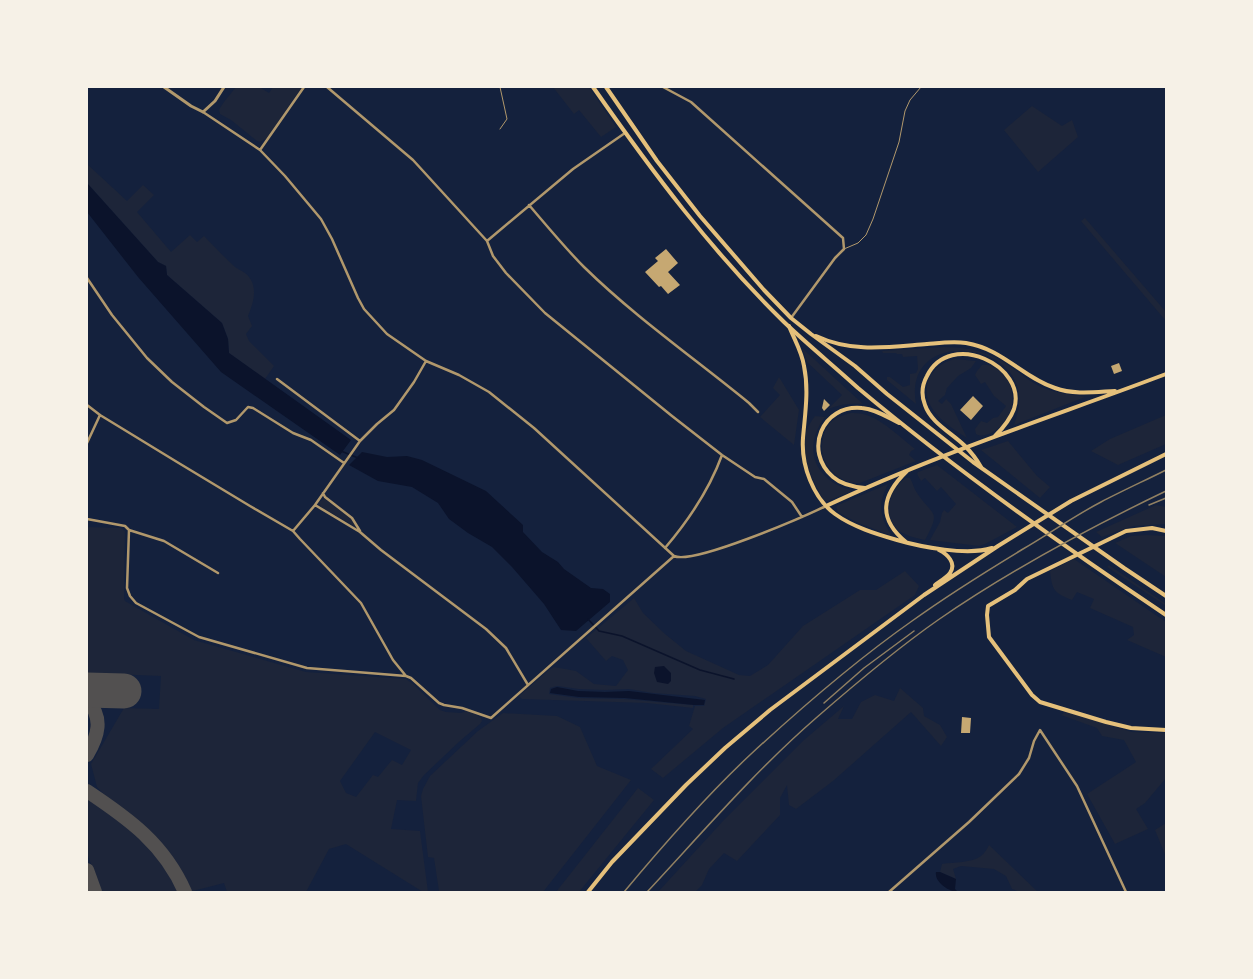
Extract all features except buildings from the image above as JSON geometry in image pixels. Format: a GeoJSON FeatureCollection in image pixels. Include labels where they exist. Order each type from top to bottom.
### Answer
{"type":"FeatureCollection","features":[{"type":"Feature","properties":{"kind":"main road"},"geometry":{"type":"LineString","coordinates":[[593,87],[685,213],[724,258],[788,326],[901,424],[958,469],[1106,575],[1166,614]]}},
{"type":"Feature","properties":{"kind":"main road"},"geometry":{"type":"LineString","coordinates":[[606,87],[657,161],[700,216],[764,290],[791,318],[855,366],[939,436],[975,461]]}},
{"type":"Feature","properties":{"kind":"main road"},"geometry":{"type":"LineString","coordinates":[[788,326],[804,364],[806,375],[806,404],[803,440],[804,459],[812,484],[826,506],[835,514],[852,523],[908,544],[937,549],[983,551],[998,546]]}},
{"type":"Feature","properties":{"kind":"main road"},"geometry":{"type":"LineString","coordinates":[[811,334],[830,343],[866,348],[965,343],[982,347],[998,354],[1036,379],[1057,389],[1082,392],[1121,390]]}},
{"type":"Feature","properties":{"kind":"main road"},"geometry":{"type":"LineString","coordinates":[[993,438],[1005,425],[1014,408],[1015,397],[1008,378],[1000,368],[989,360],[970,355],[952,355],[942,359],[929,372],[925,380],[922,396],[926,410],[948,432],[965,446],[982,470],[1166,596]]}},
{"type":"Feature","properties":{"kind":"main road"},"geometry":{"type":"LineString","coordinates":[[826,506],[909,469],[1166,374]]}},
{"type":"Feature","properties":{"kind":"main road"},"geometry":{"type":"LineString","coordinates":[[865,488],[845,484],[834,477],[826,469],[818,449],[820,435],[823,428],[836,412],[854,408],[864,408],[880,413],[901,424]]}},
{"type":"Feature","properties":{"kind":"main road"},"geometry":{"type":"LineString","coordinates":[[924,595],[998,546],[1071,501],[1166,454]]}},
{"type":"Feature","properties":{"kind":"main road"},"geometry":{"type":"LineString","coordinates":[[908,544],[893,530],[886,507],[889,494],[897,481],[909,469]]}},
{"type":"Feature","properties":{"kind":"main road"},"geometry":{"type":"LineString","coordinates":[[1166,531],[1152,528],[1126,531],[1027,580],[1015,590],[988,606],[987,615],[989,637],[1032,695],[1040,702],[1131,728],[1166,730]]}},
{"type":"Feature","properties":{"kind":"main road"},"geometry":{"type":"LineString","coordinates":[[588,892],[612,862],[654,818],[686,785],[726,748],[770,710],[924,595],[946,576],[951,570],[952,565],[950,559],[944,552],[937,549]]}},
{"type":"Feature","properties":{"kind":"street"},"geometry":{"type":"LineString","coordinates":[[164,87],[190,106],[202,112],[260,150],[285,176],[320,219],[332,239],[364,309],[387,334],[426,361],[459,375],[489,392],[534,428],[674,556],[678,558],[687,558],[716,550],[802,517],[826,506]]}},
{"type":"Feature","properties":{"kind":"street"},"geometry":{"type":"LineString","coordinates":[[202,112],[215,101],[224,87]]}},
{"type":"Feature","properties":{"kind":"street"},"geometry":{"type":"LineString","coordinates":[[260,150],[304,87]]}},
{"type":"Feature","properties":{"kind":"street"},"geometry":{"type":"LineString","coordinates":[[327,87],[413,160],[487,240],[493,256],[506,273],[545,313],[672,416],[722,454],[755,477],[764,479],[792,502],[802,517]]}},
{"type":"Feature","properties":{"kind":"street"},"geometry":{"type":"LineString","coordinates":[[663,87],[691,102],[843,238],[844,249],[835,258],[791,318]]}},
{"type":"Feature","properties":{"kind":"street"},"geometry":{"type":"LineString","coordinates":[[487,240],[573,169],[625,132]]}},
{"type":"Feature","properties":{"kind":"street"},"geometry":{"type":"LineString","coordinates":[[529,205],[583,266],[604,285],[758,412]]}},
{"type":"Feature","properties":{"kind":"street"},"geometry":{"type":"LineString","coordinates":[[87,278],[112,315],[147,358],[172,382],[204,407],[227,423],[236,420],[248,407],[253,408],[293,433],[310,440],[344,463]]}},
{"type":"Feature","properties":{"kind":"street"},"geometry":{"type":"LineString","coordinates":[[293,531],[314,506],[360,441],[394,410],[414,382],[426,361]]}},
{"type":"Feature","properties":{"kind":"street"},"geometry":{"type":"LineString","coordinates":[[277,379],[360,441]]}},
{"type":"Feature","properties":{"kind":"street"},"geometry":{"type":"LineString","coordinates":[[87,405],[100,415],[293,531],[360,603],[393,660],[406,676]]}},
{"type":"Feature","properties":{"kind":"street"},"geometry":{"type":"LineString","coordinates":[[87,443],[100,415]]}},
{"type":"Feature","properties":{"kind":"street"},"geometry":{"type":"LineString","coordinates":[[665,548],[675,536],[696,504],[710,480],[722,454]]}},
{"type":"Feature","properties":{"kind":"street"},"geometry":{"type":"LineString","coordinates":[[323,493],[325,497],[352,518],[360,532]]}},
{"type":"Feature","properties":{"kind":"street"},"geometry":{"type":"LineString","coordinates":[[314,506],[360,532],[381,550],[486,629],[506,648],[528,685]]}},
{"type":"Feature","properties":{"kind":"street"},"geometry":{"type":"LineString","coordinates":[[87,519],[125,526],[129,530],[164,541],[218,573]]}},
{"type":"Feature","properties":{"kind":"street"},"geometry":{"type":"LineString","coordinates":[[129,530],[127,588],[130,596],[136,604],[199,637],[307,668],[406,676],[411,678],[439,703],[462,708],[491,718],[674,556]]}},
{"type":"Feature","properties":{"kind":"street"},"geometry":{"type":"LineString","coordinates":[[889,892],[969,822],[1019,774],[1029,758],[1034,741],[1040,730],[1077,786],[1126,892]]}},
{"type":"Feature","properties":{"kind":"lane"},"geometry":{"type":"LineString","coordinates":[[500,87],[507,119],[500,129]]}},
{"type":"Feature","properties":{"kind":"lane"},"geometry":{"type":"LineString","coordinates":[[844,249],[858,243],[866,235],[873,219],[899,142],[905,111],[910,100],[921,87]]}},
{"type":"Feature","properties":{"kind":"shaded area"},"geometry":{"type":"Polygon","coordinates":[[[236,87],[259,87],[269,93],[273,87],[302,87],[267,138],[260,142],[231,120],[220,114],[219,110],[236,87]]]}},
{"type":"Feature","properties":{"kind":"shaded area"},"geometry":{"type":"Polygon","coordinates":[[[553,87],[589,87],[616,127],[601,137],[579,110],[574,114],[553,87]]]}},
{"type":"Feature","properties":{"kind":"shaded area"},"geometry":{"type":"Polygon","coordinates":[[[1032,106],[1062,126],[1072,120],[1078,137],[1038,172],[1004,130],[1032,106]]]}},
{"type":"Feature","properties":{"kind":"shaded area"},"geometry":{"type":"Polygon","coordinates":[[[87,164],[127,201],[143,185],[154,195],[137,212],[171,252],[190,235],[197,242],[204,236],[235,267],[249,277],[254,288],[254,293],[248,316],[252,326],[246,334],[249,341],[274,366],[265,379],[229,353],[228,339],[222,323],[167,275],[166,266],[158,262],[87,183],[87,164]]]}},
{"type":"Feature","properties":{"kind":"shaded area"},"geometry":{"type":"Polygon","coordinates":[[[87,183],[158,262],[166,266],[167,275],[222,323],[228,339],[229,353],[351,440],[340,455],[221,372],[138,277],[87,212],[87,183]]]}},
{"type":"Feature","properties":{"kind":"shaded area"},"geometry":{"type":"Polygon","coordinates":[[[1085,218],[1166,312],[1166,321],[1081,221],[1085,218]]]}},
{"type":"Feature","properties":{"kind":"shaded area"},"geometry":{"type":"Polygon","coordinates":[[[944,347],[979,351],[1003,362],[1039,386],[1061,393],[1085,397],[1014,425],[1018,412],[1019,398],[1018,389],[1010,372],[996,360],[977,353],[958,351],[940,354],[925,364],[916,381],[916,404],[887,380],[887,377],[890,377],[903,387],[910,385],[910,374],[916,373],[918,369],[917,356],[903,357],[902,354],[883,353],[882,351],[944,347]]]}},
{"type":"Feature","properties":{"kind":"shaded area"},"geometry":{"type":"Polygon","coordinates":[[[802,348],[863,404],[845,404],[828,409],[842,395],[807,362],[802,348]]]}},
{"type":"Feature","properties":{"kind":"shaded area"},"geometry":{"type":"Polygon","coordinates":[[[955,359],[976,361],[971,368],[958,376],[947,388],[945,395],[938,401],[942,404],[946,399],[951,404],[967,438],[943,421],[936,414],[927,398],[929,379],[933,372],[939,366],[955,359]]]}},
{"type":"Feature","properties":{"kind":"shaded area"},"geometry":{"type":"Polygon","coordinates":[[[982,365],[993,367],[1002,373],[1008,380],[1011,388],[1012,406],[1005,422],[999,428],[982,436],[976,434],[975,429],[981,421],[987,423],[993,418],[998,417],[1006,406],[994,396],[985,382],[981,384],[975,375],[982,365]]]}},
{"type":"Feature","properties":{"kind":"shaded area"},"geometry":{"type":"Polygon","coordinates":[[[779,377],[799,410],[794,445],[760,417],[780,395],[773,388],[779,377]]]}},
{"type":"Feature","properties":{"kind":"shaded area"},"geometry":{"type":"Polygon","coordinates":[[[851,413],[870,416],[890,429],[915,449],[911,451],[909,455],[916,461],[860,483],[844,480],[837,476],[826,463],[823,455],[823,436],[831,422],[840,416],[851,413]]]}},
{"type":"Feature","properties":{"kind":"shaded area"},"geometry":{"type":"Polygon","coordinates":[[[1166,415],[1166,444],[1118,465],[1091,451],[1110,439],[1166,415]]]}},
{"type":"Feature","properties":{"kind":"shaded area"},"geometry":{"type":"Polygon","coordinates":[[[815,416],[825,417],[814,440],[813,451],[815,461],[820,470],[828,478],[838,485],[850,490],[850,492],[825,502],[812,478],[806,460],[805,442],[807,431],[809,424],[815,416]]]}},
{"type":"Feature","properties":{"kind":"shaded area"},"geometry":{"type":"Polygon","coordinates":[[[1008,441],[1037,476],[1050,487],[1040,498],[981,450],[1008,441]]]}},
{"type":"Feature","properties":{"kind":"shaded area"},"geometry":{"type":"Polygon","coordinates":[[[362,452],[387,457],[407,456],[422,460],[486,491],[523,525],[523,532],[542,552],[558,562],[564,569],[591,588],[603,589],[610,594],[610,602],[576,631],[561,630],[544,604],[512,567],[492,547],[468,533],[449,519],[438,503],[412,487],[378,481],[349,465],[362,452]]]}},
{"type":"Feature","properties":{"kind":"shaded area"},"geometry":{"type":"Polygon","coordinates":[[[937,465],[1017,527],[979,546],[930,540],[940,522],[944,510],[948,513],[956,504],[941,487],[937,491],[925,478],[921,481],[917,474],[918,472],[937,465]]]}},
{"type":"Feature","properties":{"kind":"shaded area"},"geometry":{"type":"Polygon","coordinates":[[[906,478],[910,478],[916,491],[933,514],[933,523],[925,540],[902,533],[892,522],[889,508],[892,494],[900,482],[906,478]]]}},
{"type":"Feature","properties":{"kind":"shaded area"},"geometry":{"type":"Polygon","coordinates":[[[888,484],[883,494],[881,506],[884,522],[892,536],[856,522],[838,512],[836,507],[838,505],[888,484]]]}},
{"type":"Feature","properties":{"kind":"shaded area"},"geometry":{"type":"Polygon","coordinates":[[[325,499],[351,519],[356,527],[321,507],[319,502],[325,499]]]}},
{"type":"Feature","properties":{"kind":"shaded area"},"geometry":{"type":"Polygon","coordinates":[[[1156,505],[1166,507],[1166,524],[1133,526],[1102,537],[1096,532],[1156,505]]]}},
{"type":"Feature","properties":{"kind":"shaded area"},"geometry":{"type":"Polygon","coordinates":[[[87,527],[121,528],[125,531],[125,601],[194,640],[306,672],[406,679],[440,710],[461,713],[467,711],[475,714],[481,718],[482,721],[480,724],[424,775],[418,783],[416,801],[397,800],[391,829],[420,831],[428,892],[423,892],[346,844],[329,849],[306,892],[227,892],[224,883],[189,892],[178,868],[155,837],[139,822],[111,802],[97,787],[91,764],[124,708],[159,709],[161,676],[87,673],[87,527]],[[375,732],[340,781],[346,793],[356,797],[373,775],[378,777],[392,760],[402,765],[411,750],[375,732]]]}},
{"type":"Feature","properties":{"kind":"shaded area"},"geometry":{"type":"Polygon","coordinates":[[[1131,536],[1166,536],[1166,577],[1115,543],[1131,536]]]}},
{"type":"Feature","properties":{"kind":"shaded area"},"geometry":{"type":"Polygon","coordinates":[[[1074,559],[1166,622],[1166,657],[1127,640],[1134,635],[1133,627],[1090,608],[1094,599],[1077,592],[1072,600],[1061,595],[1055,590],[1050,571],[1074,559]]]}},
{"type":"Feature","properties":{"kind":"shaded area"},"geometry":{"type":"Polygon","coordinates":[[[1109,565],[1166,604],[1166,606],[1107,567],[1109,565]]]}},
{"type":"Feature","properties":{"kind":"shaded area"},"geometry":{"type":"Polygon","coordinates":[[[905,571],[919,586],[915,595],[723,728],[663,778],[651,769],[693,729],[689,726],[695,706],[704,706],[706,699],[695,696],[653,693],[629,689],[579,689],[557,686],[550,688],[549,694],[578,698],[624,699],[693,705],[693,708],[647,703],[522,699],[519,696],[554,667],[576,671],[594,684],[616,686],[628,670],[623,660],[612,656],[606,661],[586,638],[634,598],[643,613],[686,651],[739,675],[750,676],[768,665],[803,626],[860,590],[876,590],[905,571]]]}},
{"type":"Feature","properties":{"kind":"shaded area"},"geometry":{"type":"Polygon","coordinates":[[[664,666],[671,673],[671,681],[668,684],[657,682],[654,673],[655,667],[664,666]]]}},
{"type":"Feature","properties":{"kind":"shaded area"},"geometry":{"type":"Polygon","coordinates":[[[557,687],[578,691],[629,691],[705,700],[704,705],[694,705],[625,698],[579,697],[550,693],[551,689],[557,687]]]}},
{"type":"Feature","properties":{"kind":"shaded area"},"geometry":{"type":"Polygon","coordinates":[[[900,688],[923,708],[924,716],[940,725],[947,737],[941,746],[911,712],[833,781],[796,809],[789,805],[787,785],[780,798],[780,815],[737,861],[724,853],[709,869],[702,885],[695,892],[658,892],[723,821],[804,740],[844,706],[838,719],[852,719],[861,702],[875,695],[894,701],[900,688]]]}},
{"type":"Feature","properties":{"kind":"shaded area"},"geometry":{"type":"Polygon","coordinates":[[[1065,712],[1132,732],[1166,733],[1166,778],[1145,803],[1136,809],[1148,829],[1115,844],[1087,794],[1136,762],[1124,740],[1102,736],[1097,728],[1061,715],[1065,712]]]}},
{"type":"Feature","properties":{"kind":"shaded area"},"geometry":{"type":"Polygon","coordinates":[[[503,713],[557,716],[580,727],[597,766],[631,780],[543,892],[440,892],[434,858],[428,857],[421,796],[423,789],[430,776],[478,731],[503,713]]]}},
{"type":"Feature","properties":{"kind":"shaded area"},"geometry":{"type":"Polygon","coordinates":[[[638,788],[654,800],[579,892],[556,892],[638,788]]]}},
{"type":"Feature","properties":{"kind":"shaded area"},"geometry":{"type":"Polygon","coordinates":[[[87,798],[129,827],[152,849],[171,876],[179,892],[101,892],[87,853],[87,798]]]}},
{"type":"Feature","properties":{"kind":"shaded area"},"geometry":{"type":"Polygon","coordinates":[[[1166,823],[1166,857],[1155,830],[1166,823]]]}},
{"type":"Feature","properties":{"kind":"shaded area"},"geometry":{"type":"Polygon","coordinates":[[[989,845],[1038,892],[1020,892],[1012,889],[1006,876],[994,869],[961,866],[953,869],[956,879],[940,872],[942,864],[973,860],[981,856],[989,845]]]}},
{"type":"Feature","properties":{"kind":"shaded area"},"geometry":{"type":"Polygon","coordinates":[[[936,872],[940,872],[956,879],[955,889],[958,892],[954,892],[943,886],[937,879],[936,872]]]}},
{"type":"Feature","properties":{"kind":"waterway"},"geometry":{"type":"LineString","coordinates":[[341,451],[358,458]]}},
{"type":"Feature","properties":{"kind":"waterway"},"geometry":{"type":"LineString","coordinates":[[588,619],[599,631],[622,636],[700,670],[734,679]]}},
{"type":"Feature","properties":{"kind":"taxiway"},"geometry":{"type":"LineString","coordinates":[[87,700],[96,714],[98,727],[94,741],[87,755]]}},
{"type":"Feature","properties":{"kind":"taxiway"},"geometry":{"type":"LineString","coordinates":[[87,791],[131,823],[156,846],[167,860],[185,892]]}},
{"type":"Feature","properties":{"kind":"taxiway"},"geometry":{"type":"LineString","coordinates":[[87,870],[95,892]]}},
{"type":"Feature","properties":{"kind":"runway"},"geometry":{"type":"LineString","coordinates":[[87,690],[124,691]]}},
{"type":"Feature","properties":{"kind":"railway"},"geometry":{"type":"LineString","coordinates":[[624,892],[685,821],[734,770],[770,736],[849,668],[912,621],[995,566],[1091,507],[1166,470]]}},
{"type":"Feature","properties":{"kind":"railway"},"geometry":{"type":"LineString","coordinates":[[647,892],[729,803],[793,738],[906,643],[965,602],[1021,567],[1078,535],[1166,491]]}},
{"type":"Feature","properties":{"kind":"railway"},"geometry":{"type":"LineString","coordinates":[[1149,505],[1166,498]]}},
{"type":"Feature","properties":{"kind":"railway"},"geometry":{"type":"LineString","coordinates":[[824,703],[864,668],[914,631]]}}]}
